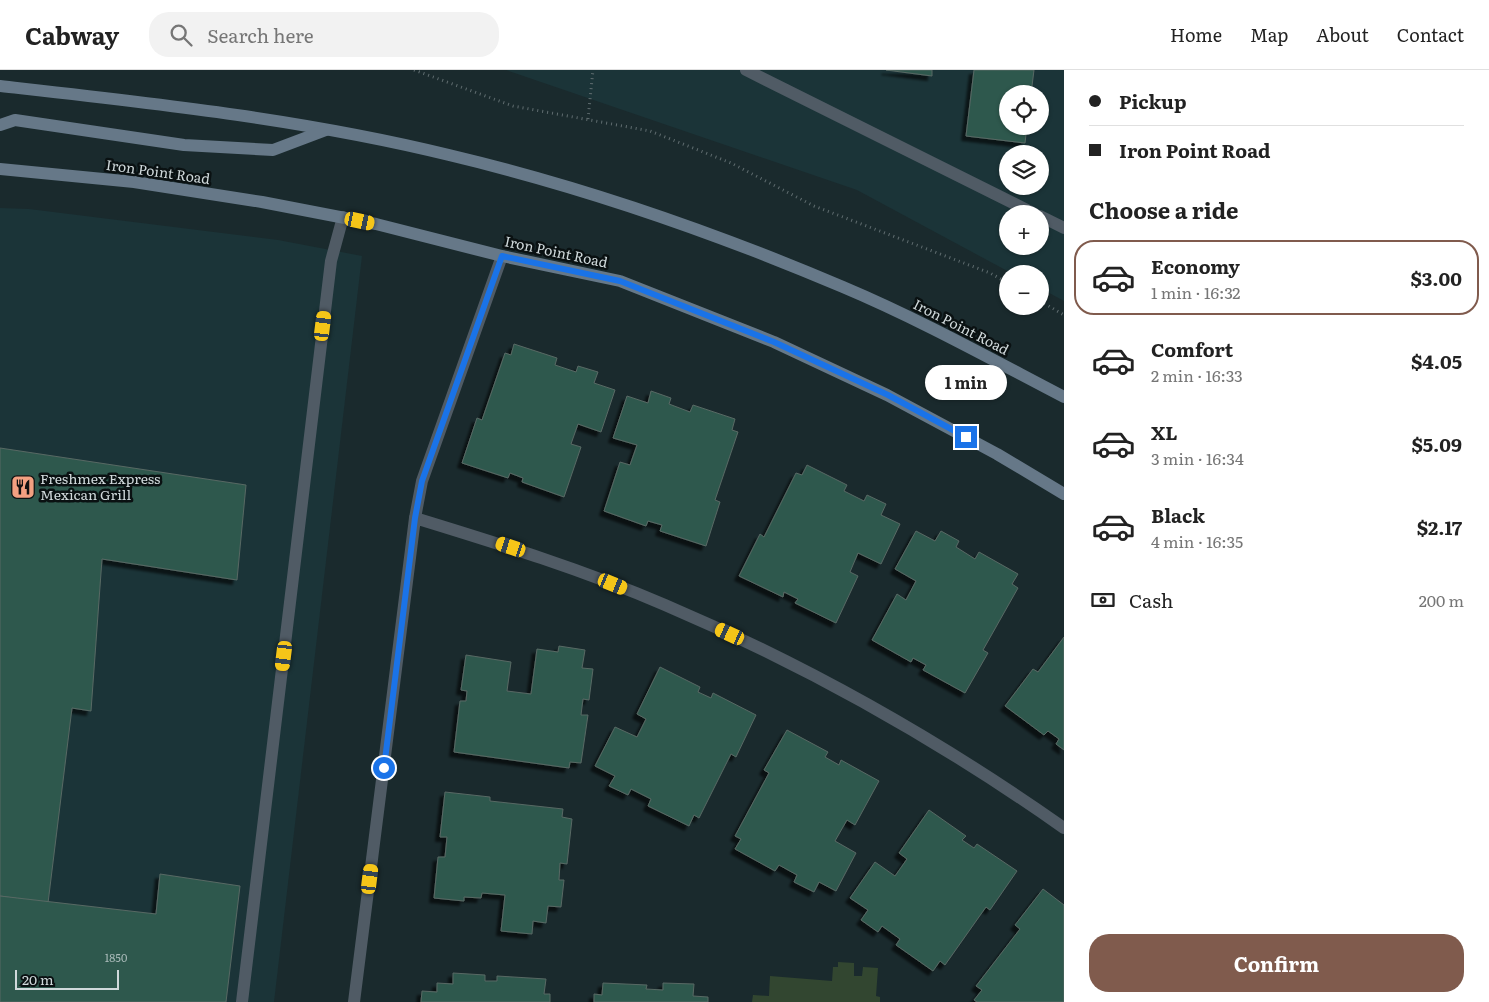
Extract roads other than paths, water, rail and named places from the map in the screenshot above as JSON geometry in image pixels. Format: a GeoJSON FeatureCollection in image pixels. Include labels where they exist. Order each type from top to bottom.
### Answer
{"type":"FeatureCollection","features":[{"type":"Feature","properties":{"kind":"main road","name":"Iron Point Road"},"geometry":{"type":"LineString","coordinates":[[0,86],[188,107],[328,129],[450,155],[570,187],[689,226],[844,287],[957,340],[1064,398]]}},
{"type":"Feature","properties":{"kind":"main road"},"geometry":{"type":"LineString","coordinates":[[0,125],[15,120],[184,145],[273,150],[328,129]]}},
{"type":"Feature","properties":{"kind":"main road","name":"Iron Point Road"},"geometry":{"type":"LineString","coordinates":[[0,169],[134,182],[262,202],[376,224],[502,256],[620,281],[774,342],[888,395],[997,454],[1064,494]]}},
{"type":"Feature","properties":{"kind":"lane"},"geometry":{"type":"LineString","coordinates":[[746,70],[1017,205]]}},
{"type":"Feature","properties":{"kind":"lane"},"geometry":{"type":"LineString","coordinates":[[242,1002],[331,261],[343,218]]}},
{"type":"Feature","properties":{"kind":"lane"},"geometry":{"type":"LineString","coordinates":[[1049,220],[1064,228]]}},
{"type":"Feature","properties":{"kind":"lane"},"geometry":{"type":"LineString","coordinates":[[354,1002],[415,518],[422,481],[502,256]]}},
{"type":"Feature","properties":{"kind":"lane"},"geometry":{"type":"LineString","coordinates":[[415,518],[548,560],[613,584],[696,618],[799,667],[952,752],[1064,828]]}},
{"type":"Feature","properties":{"kind":"place","name":"Freshmex Express Mexican Grill"},"geometry":{"type":"Point","coordinates":[23,487]}}]}
